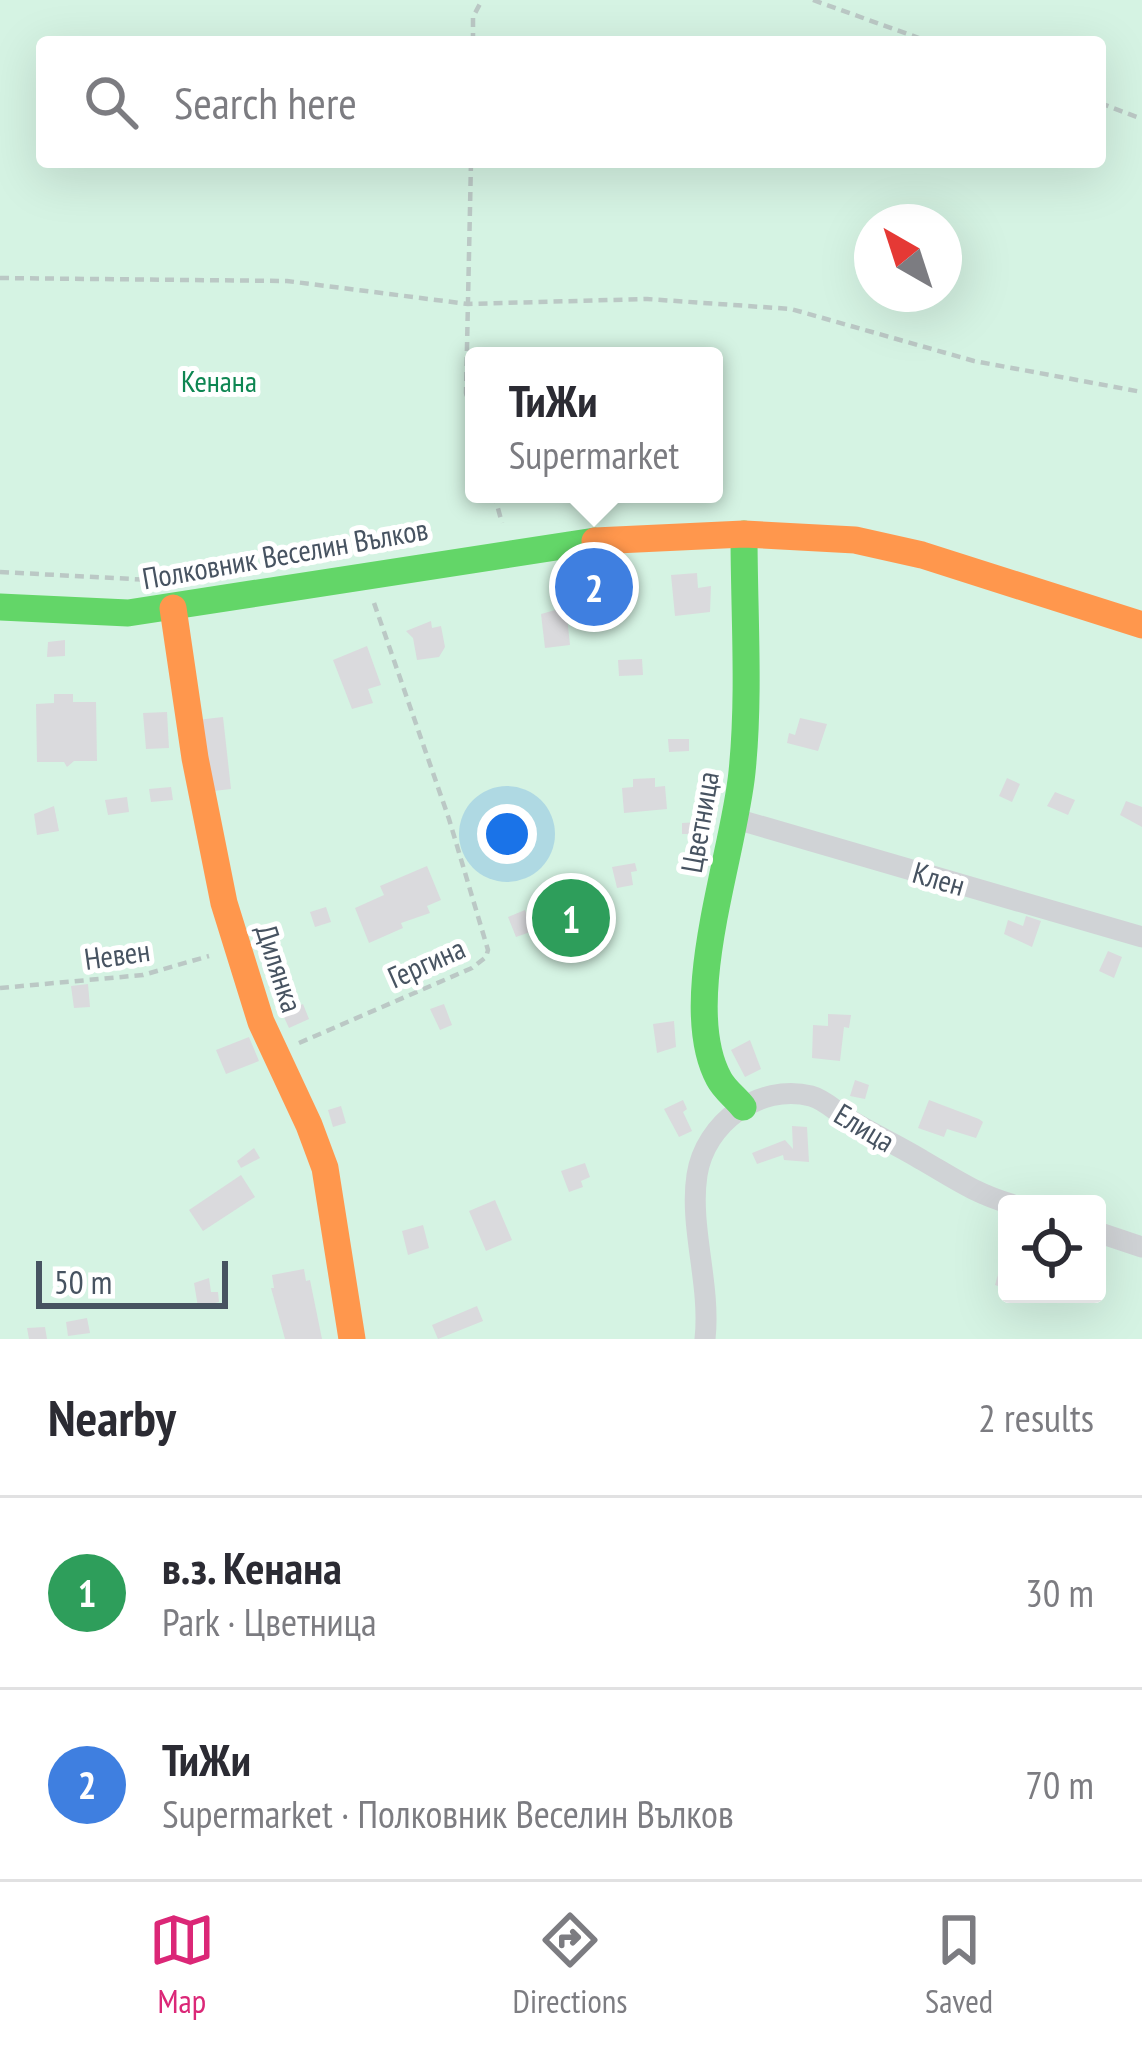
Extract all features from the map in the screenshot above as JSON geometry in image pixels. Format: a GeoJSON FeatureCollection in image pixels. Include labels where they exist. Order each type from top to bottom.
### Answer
{"type":"FeatureCollection","features":[{"type":"Feature","properties":{"kind":"street","name":"Полковник Веселин Вълков"},"geometry":{"type":"LineString","coordinates":[[0,607],[94,614],[172,608],[508,550],[607,539],[744,534],[855,540],[922,555],[1142,626]]}},
{"type":"Feature","properties":{"kind":"street","name":"Цветница"},"geometry":{"type":"LineString","coordinates":[[743,1107],[733,1100],[715,1063],[703,1001],[736,819],[743,749],[744,534]]}},
{"type":"Feature","properties":{"kind":"street","name":"Дилянка"},"geometry":{"type":"LineString","coordinates":[[172,608],[197,788],[254,1004],[312,1127],[327,1175],[352,1339]]}},
{"type":"Feature","properties":{"kind":"street","name":"Клен"},"geometry":{"type":"LineString","coordinates":[[736,819],[1142,937]]}},
{"type":"Feature","properties":{"kind":"street","name":"Елица"},"geometry":{"type":"LineString","coordinates":[[743,1107],[773,1096],[810,1096],[976,1194],[998,1200]]}},
{"type":"Feature","properties":{"kind":"street"},"geometry":{"type":"LineString","coordinates":[[705,1339],[708,1298],[696,1177],[712,1135],[743,1107]]}},
{"type":"Feature","properties":{"kind":"street"},"geometry":{"type":"LineString","coordinates":[[1106,1235],[1142,1247]]}},
{"type":"Feature","properties":{"kind":"path"},"geometry":{"type":"LineString","coordinates":[[473,36],[473,17],[482,0]]}},
{"type":"Feature","properties":{"kind":"path"},"geometry":{"type":"LineString","coordinates":[[813,0],[913,36]]}},
{"type":"Feature","properties":{"kind":"path"},"geometry":{"type":"LineString","coordinates":[[1106,106],[1142,119]]}},
{"type":"Feature","properties":{"kind":"path"},"geometry":{"type":"LineString","coordinates":[[467,347],[472,168]]}},
{"type":"Feature","properties":{"kind":"path"},"geometry":{"type":"LineString","coordinates":[[0,278],[287,281],[468,304],[647,298],[791,309],[974,361],[1142,392]]}},
{"type":"Feature","properties":{"kind":"path"},"geometry":{"type":"LineString","coordinates":[[496,503],[508,550]]}},
{"type":"Feature","properties":{"kind":"path","name":"Гергина"},"geometry":{"type":"LineString","coordinates":[[275,1053],[472,968],[487,953],[486,934],[363,572]]}},
{"type":"Feature","properties":{"kind":"path","name":"Невен"},"geometry":{"type":"LineString","coordinates":[[0,988],[143,974],[237,948]]}},
{"type":"Feature","properties":{"kind":"green space","name":"Кенана"},"geometry":{"type":"Polygon","coordinates":[[[0,0],[1142,0],[1142,1339],[0,1339],[0,0]]]}},
{"type":"Feature","properties":{"kind":"building"},"geometry":{"type":"Polygon","coordinates":[[[601,570],[603,603],[580,606],[578,592],[586,591],[586,572],[601,570]]]}},
{"type":"Feature","properties":{"kind":"building"},"geometry":{"type":"Polygon","coordinates":[[[697,573],[698,588],[711,586],[710,612],[675,616],[671,575],[697,573]]]}},
{"type":"Feature","properties":{"kind":"building"},"geometry":{"type":"Polygon","coordinates":[[[566,607],[570,645],[545,648],[541,614],[566,607]]]}},
{"type":"Feature","properties":{"kind":"building"},"geometry":{"type":"Polygon","coordinates":[[[431,621],[432,628],[441,626],[445,647],[439,657],[417,660],[413,638],[406,631],[431,621]]]}},
{"type":"Feature","properties":{"kind":"building"},"geometry":{"type":"Polygon","coordinates":[[[65,640],[65,656],[47,657],[48,642],[65,640]]]}},
{"type":"Feature","properties":{"kind":"building"},"geometry":{"type":"Polygon","coordinates":[[[367,646],[381,685],[368,689],[373,703],[352,709],[333,660],[367,646]]]}},
{"type":"Feature","properties":{"kind":"building"},"geometry":{"type":"Polygon","coordinates":[[[642,659],[643,675],[619,676],[618,660],[642,659]]]}},
{"type":"Feature","properties":{"kind":"building"},"geometry":{"type":"Polygon","coordinates":[[[54,694],[73,694],[73,702],[96,702],[97,761],[74,761],[67,767],[64,762],[37,762],[36,704],[54,703],[54,694]]]}},
{"type":"Feature","properties":{"kind":"building"},"geometry":{"type":"Polygon","coordinates":[[[167,712],[169,748],[146,749],[143,713],[167,712]]]}},
{"type":"Feature","properties":{"kind":"building"},"geometry":{"type":"Polygon","coordinates":[[[223,717],[231,789],[205,792],[197,720],[223,717]]]}},
{"type":"Feature","properties":{"kind":"building"},"geometry":{"type":"Polygon","coordinates":[[[800,718],[827,724],[818,751],[787,743],[800,718]]]}},
{"type":"Feature","properties":{"kind":"building"},"geometry":{"type":"Polygon","coordinates":[[[668,739],[689,739],[689,751],[669,752],[668,739]]]}},
{"type":"Feature","properties":{"kind":"building"},"geometry":{"type":"Polygon","coordinates":[[[655,778],[655,787],[665,786],[667,809],[624,813],[622,788],[633,787],[633,779],[655,778]]]}},
{"type":"Feature","properties":{"kind":"building"},"geometry":{"type":"Polygon","coordinates":[[[1007,778],[1020,784],[1012,802],[999,796],[1007,778]]]}},
{"type":"Feature","properties":{"kind":"building"},"geometry":{"type":"Polygon","coordinates":[[[171,787],[173,800],[151,802],[149,789],[171,787]]]}},
{"type":"Feature","properties":{"kind":"building"},"geometry":{"type":"Polygon","coordinates":[[[1055,792],[1075,800],[1068,815],[1047,806],[1055,792]]]}},
{"type":"Feature","properties":{"kind":"building"},"geometry":{"type":"Polygon","coordinates":[[[127,797],[129,812],[108,815],[105,800],[127,797]]]}},
{"type":"Feature","properties":{"kind":"building"},"geometry":{"type":"Polygon","coordinates":[[[1126,801],[1142,807],[1142,827],[1120,815],[1126,801]]]}},
{"type":"Feature","properties":{"kind":"building"},"geometry":{"type":"Polygon","coordinates":[[[54,806],[59,831],[37,835],[34,814],[54,806]]]}},
{"type":"Feature","properties":{"kind":"building"},"geometry":{"type":"Polygon","coordinates":[[[701,822],[702,834],[682,834],[682,823],[701,822]]]}},
{"type":"Feature","properties":{"kind":"building"},"geometry":{"type":"Polygon","coordinates":[[[635,863],[633,885],[617,888],[612,867],[635,863]]]}},
{"type":"Feature","properties":{"kind":"building"},"geometry":{"type":"Polygon","coordinates":[[[427,866],[441,900],[427,906],[430,913],[401,923],[403,928],[369,943],[355,908],[384,895],[380,886],[427,866]]]}},
{"type":"Feature","properties":{"kind":"building"},"geometry":{"type":"Polygon","coordinates":[[[581,893],[587,904],[573,911],[568,901],[581,893]]]}},
{"type":"Feature","properties":{"kind":"building"},"geometry":{"type":"Polygon","coordinates":[[[326,907],[331,922],[315,927],[310,912],[326,907]]]}},
{"type":"Feature","properties":{"kind":"building"},"geometry":{"type":"Polygon","coordinates":[[[525,910],[533,931],[516,937],[508,917],[525,910]]]}},
{"type":"Feature","properties":{"kind":"building"},"geometry":{"type":"Polygon","coordinates":[[[1026,916],[1041,921],[1032,947],[1004,934],[1008,920],[1023,926],[1026,916]]]}},
{"type":"Feature","properties":{"kind":"building"},"geometry":{"type":"Polygon","coordinates":[[[1108,951],[1122,957],[1114,978],[1099,971],[1108,951]]]}},
{"type":"Feature","properties":{"kind":"building"},"geometry":{"type":"Polygon","coordinates":[[[88,984],[90,1007],[74,1008],[71,986],[88,984]]]}},
{"type":"Feature","properties":{"kind":"building"},"geometry":{"type":"Polygon","coordinates":[[[303,1004],[309,1019],[289,1028],[282,1013],[303,1004]]]}},
{"type":"Feature","properties":{"kind":"building"},"geometry":{"type":"Polygon","coordinates":[[[444,1004],[452,1025],[440,1030],[430,1009],[444,1004]]]}},
{"type":"Feature","properties":{"kind":"building"},"geometry":{"type":"Polygon","coordinates":[[[828,1014],[851,1015],[849,1028],[844,1027],[840,1061],[812,1058],[813,1025],[828,1026],[828,1014]]]}},
{"type":"Feature","properties":{"kind":"building"},"geometry":{"type":"Polygon","coordinates":[[[674,1021],[676,1047],[657,1053],[653,1024],[674,1021]]]}},
{"type":"Feature","properties":{"kind":"building"},"geometry":{"type":"Polygon","coordinates":[[[249,1037],[259,1061],[226,1074],[216,1050],[249,1037]]]}},
{"type":"Feature","properties":{"kind":"building"},"geometry":{"type":"Polygon","coordinates":[[[750,1040],[761,1069],[745,1077],[731,1050],[750,1040]]]}},
{"type":"Feature","properties":{"kind":"building"},"geometry":{"type":"Polygon","coordinates":[[[855,1080],[869,1085],[865,1099],[850,1096],[855,1080]]]}},
{"type":"Feature","properties":{"kind":"building"},"geometry":{"type":"Polygon","coordinates":[[[683,1100],[692,1131],[679,1137],[664,1109],[683,1100]]]}},
{"type":"Feature","properties":{"kind":"building"},"geometry":{"type":"Polygon","coordinates":[[[929,1100],[983,1122],[976,1138],[947,1129],[944,1137],[918,1128],[929,1100]]]}},
{"type":"Feature","properties":{"kind":"building"},"geometry":{"type":"Polygon","coordinates":[[[341,1106],[346,1123],[333,1127],[328,1110],[341,1106]]]}},
{"type":"Feature","properties":{"kind":"building"},"geometry":{"type":"Polygon","coordinates":[[[792,1126],[807,1127],[809,1162],[784,1160],[783,1155],[757,1164],[752,1153],[785,1140],[793,1149],[792,1126]]]}},
{"type":"Feature","properties":{"kind":"building"},"geometry":{"type":"Polygon","coordinates":[[[254,1148],[260,1158],[241,1168],[237,1161],[254,1148]]]}},
{"type":"Feature","properties":{"kind":"building"},"geometry":{"type":"Polygon","coordinates":[[[585,1163],[590,1177],[581,1181],[583,1187],[569,1192],[561,1171],[585,1163]]]}},
{"type":"Feature","properties":{"kind":"building"},"geometry":{"type":"Polygon","coordinates":[[[241,1175],[255,1197],[203,1231],[189,1210],[241,1175]]]}},
{"type":"Feature","properties":{"kind":"building"},"geometry":{"type":"Polygon","coordinates":[[[495,1200],[512,1240],[486,1251],[469,1211],[495,1200]]]}},
{"type":"Feature","properties":{"kind":"building"},"geometry":{"type":"Polygon","coordinates":[[[423,1225],[429,1248],[408,1255],[402,1231],[423,1225]]]}},
{"type":"Feature","properties":{"kind":"building"},"geometry":{"type":"Polygon","coordinates":[[[304,1269],[322,1339],[285,1339],[272,1275],[304,1269]]]}},
{"type":"Feature","properties":{"kind":"building"},"geometry":{"type":"Polygon","coordinates":[[[209,1278],[219,1302],[198,1307],[194,1283],[209,1278]]]}},
{"type":"Feature","properties":{"kind":"building"},"geometry":{"type":"Polygon","coordinates":[[[477,1306],[483,1321],[438,1339],[432,1325],[477,1306]]]}},
{"type":"Feature","properties":{"kind":"building"},"geometry":{"type":"Polygon","coordinates":[[[87,1318],[90,1333],[68,1336],[66,1322],[87,1318]]]}},
{"type":"Feature","properties":{"kind":"building"},"geometry":{"type":"Polygon","coordinates":[[[45,1327],[47,1339],[29,1339],[27,1328],[45,1327]]]}},
{"type":"Feature","properties":{"kind":"traffic: fast"},"geometry":{"type":"LineString","coordinates":[[743,1107],[719,1079],[708,1048],[704,1011],[712,929],[742,772],[744,534]]}},
{"type":"Feature","properties":{"kind":"traffic: fast"},"geometry":{"type":"LineString","coordinates":[[0,607],[128,613],[595,541]]}},
{"type":"Feature","properties":{"kind":"traffic: slow"},"geometry":{"type":"LineString","coordinates":[[595,541],[744,534],[855,540],[922,555],[1142,625]]}},
{"type":"Feature","properties":{"kind":"traffic: slow"},"geometry":{"type":"LineString","coordinates":[[173,608],[195,758],[224,903],[261,1022],[325,1168],[352,1339]]}},
{"type":"Feature","properties":{"kind":"place","name":"ТиЖи"},"geometry":{"type":"Point","coordinates":[594,587]}},
{"type":"Feature","properties":{"kind":"place","name":"в.з. Кенана"},"geometry":{"type":"Point","coordinates":[571,918]}}]}
